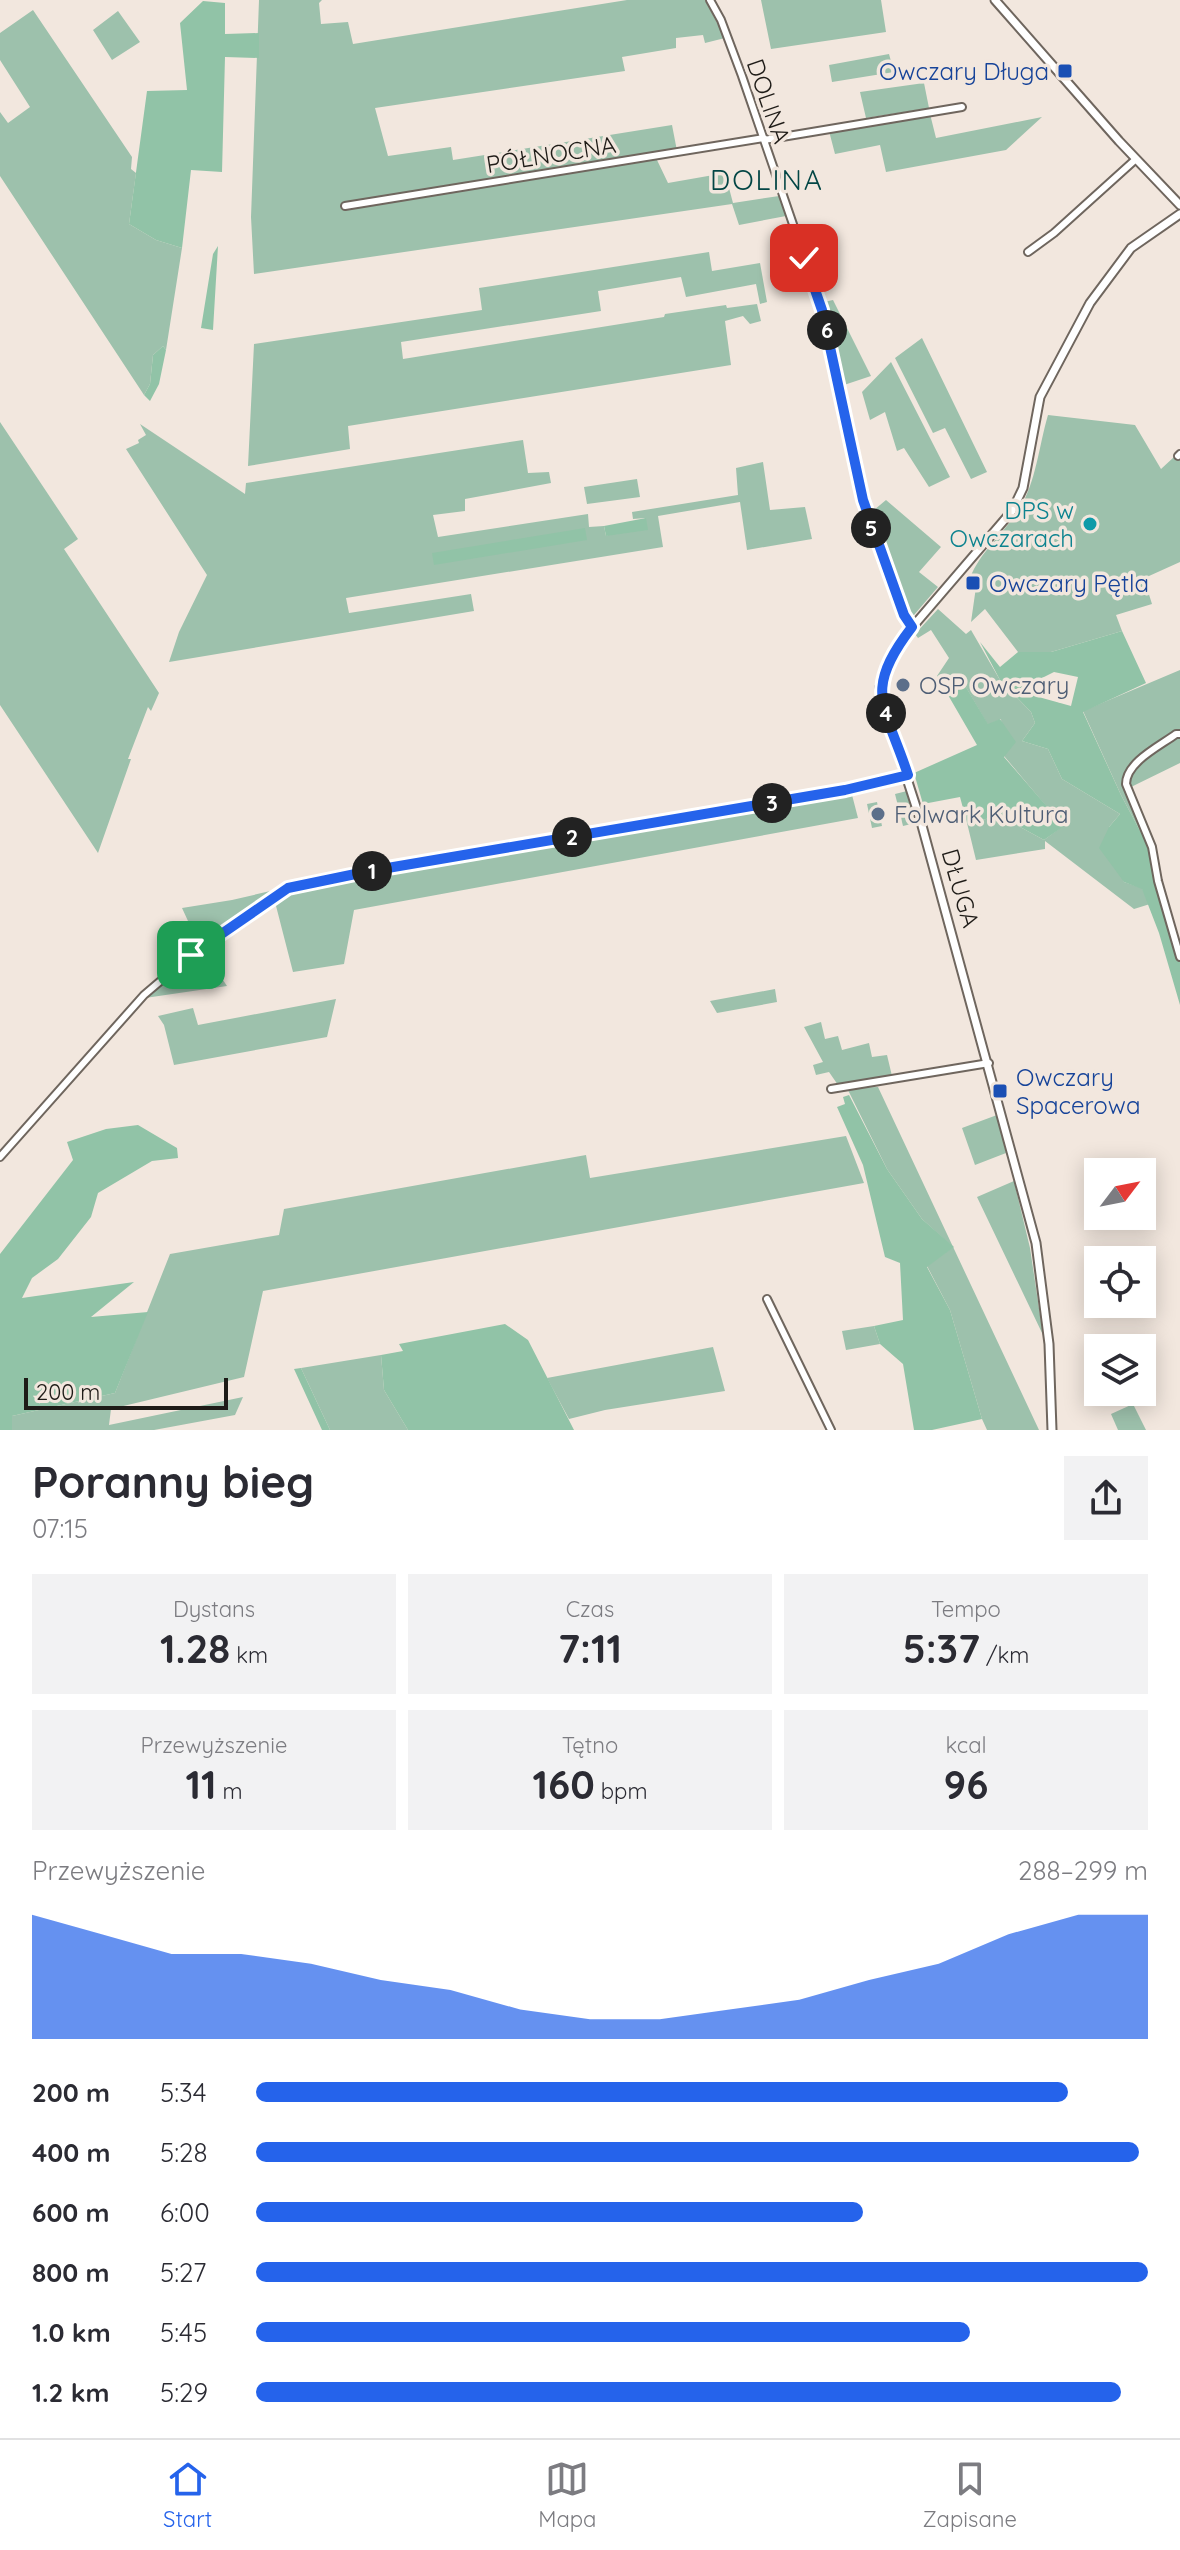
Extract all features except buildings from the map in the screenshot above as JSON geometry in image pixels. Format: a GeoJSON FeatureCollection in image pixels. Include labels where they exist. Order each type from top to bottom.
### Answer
{"type":"FeatureCollection","features":[{"type":"Feature","properties":{"kind":"street","name":"DOLINA"},"geometry":{"type":"LineString","coordinates":[[710,0],[721,20],[764,139],[822,310],[845,428],[867,513],[904,615],[912,627]]}},
{"type":"Feature","properties":{"kind":"street"},"geometry":{"type":"LineString","coordinates":[[995,0],[1180,205]]}},
{"type":"Feature","properties":{"kind":"street","name":"PÓŁNOCNA"},"geometry":{"type":"LineString","coordinates":[[345,206],[962,107]]}},
{"type":"Feature","properties":{"kind":"street"},"geometry":{"type":"LineString","coordinates":[[1028,252],[1054,233],[1136,159]]}},
{"type":"Feature","properties":{"kind":"street","name":"DŁUGA"},"geometry":{"type":"LineString","coordinates":[[1052,1430],[1048,1331],[1036,1243],[989,1063],[880,687],[893,653],[912,627],[1012,511],[1023,488],[1040,397],[1090,303],[1131,248],[1180,214]]}},
{"type":"Feature","properties":{"kind":"street"},"geometry":{"type":"LineString","coordinates":[[1180,734],[1135,764],[1125,778],[1152,847],[1158,881],[1180,957]]}},
{"type":"Feature","properties":{"kind":"street"},"geometry":{"type":"LineString","coordinates":[[0,1157],[144,995],[191,955],[288,888],[370,871],[845,790],[908,775]]}},
{"type":"Feature","properties":{"kind":"street"},"geometry":{"type":"LineString","coordinates":[[831,1089],[989,1063]]}},
{"type":"Feature","properties":{"kind":"street"},"geometry":{"type":"LineString","coordinates":[[767,1299],[831,1430]]}},
{"type":"Feature","properties":{"kind":"green space"},"geometry":{"type":"Polygon","coordinates":[[[259,0],[322,0],[319,3],[321,24],[348,22],[353,44],[627,0],[705,0],[725,38],[705,43],[703,35],[676,38],[676,48],[622,57],[625,71],[375,108],[388,156],[451,147],[453,160],[672,125],[678,156],[657,160],[668,183],[725,173],[733,203],[779,196],[786,216],[739,225],[732,204],[254,274],[251,217],[259,0]]]}},
{"type":"Feature","properties":{"kind":"green space"},"geometry":{"type":"Polygon","coordinates":[[[761,0],[881,0],[886,32],[771,49],[761,0]]]}},
{"type":"Feature","properties":{"kind":"green space"},"geometry":{"type":"Polygon","coordinates":[[[203,1],[225,3],[225,34],[259,33],[259,58],[225,57],[222,172],[191,170],[182,248],[156,240],[129,224],[147,91],[187,90],[180,23],[203,1]]]}},
{"type":"Feature","properties":{"kind":"green space"},"geometry":{"type":"Polygon","coordinates":[[[33,10],[132,157],[131,169],[136,173],[129,224],[156,240],[182,248],[166,350],[163,346],[153,355],[150,384],[144,395],[0,176],[0,112],[8,123],[30,107],[0,60],[0,33],[33,10]]]}},
{"type":"Feature","properties":{"kind":"green space"},"geometry":{"type":"Polygon","coordinates":[[[118,11],[140,42],[112,60],[93,30],[118,11]]]}},
{"type":"Feature","properties":{"kind":"green space"},"geometry":{"type":"Polygon","coordinates":[[[889,54],[894,72],[832,82],[829,65],[889,54]]]}},
{"type":"Feature","properties":{"kind":"green space"},"geometry":{"type":"Polygon","coordinates":[[[924,83],[929,108],[866,118],[860,92],[924,83]]]}},
{"type":"Feature","properties":{"kind":"green space"},"geometry":{"type":"Polygon","coordinates":[[[930,114],[936,138],[1042,117],[1006,150],[886,172],[880,145],[835,154],[829,131],[930,114]]]}},
{"type":"Feature","properties":{"kind":"green space"},"geometry":{"type":"Polygon","coordinates":[[[218,246],[213,330],[201,328],[213,254],[218,246]]]}},
{"type":"Feature","properties":{"kind":"green space"},"geometry":{"type":"Polygon","coordinates":[[[709,252],[712,271],[760,263],[767,302],[760,304],[756,284],[686,297],[681,277],[598,291],[601,311],[401,342],[403,359],[664,317],[665,314],[757,304],[761,321],[750,324],[743,316],[725,321],[731,365],[348,426],[350,449],[248,466],[254,344],[482,310],[479,288],[709,252]]]}},
{"type":"Feature","properties":{"kind":"green space"},"geometry":{"type":"Polygon","coordinates":[[[833,300],[871,376],[844,385],[824,302],[833,300]]]}},
{"type":"Feature","properties":{"kind":"green space"},"geometry":{"type":"Polygon","coordinates":[[[922,338],[987,472],[971,479],[945,428],[933,433],[895,358],[922,338]]]}},
{"type":"Feature","properties":{"kind":"green space"},"geometry":{"type":"Polygon","coordinates":[[[163,346],[166,350],[159,384],[150,401],[144,395],[150,384],[153,355],[163,346]]]}},
{"type":"Feature","properties":{"kind":"green space"},"geometry":{"type":"Polygon","coordinates":[[[891,362],[950,477],[929,487],[904,448],[897,451],[885,412],[870,420],[862,392],[891,362]]]}},
{"type":"Feature","properties":{"kind":"green space"},"geometry":{"type":"Polygon","coordinates":[[[1048,415],[1135,425],[1161,469],[1174,457],[1180,457],[1180,562],[1149,576],[1146,585],[1152,604],[1116,615],[1122,631],[1051,652],[1018,652],[985,609],[971,622],[977,580],[970,578],[1024,500],[1033,477],[1048,415]]]}},
{"type":"Feature","properties":{"kind":"green space"},"geometry":{"type":"Polygon","coordinates":[[[0,422],[78,539],[64,549],[159,693],[151,711],[148,707],[128,759],[131,759],[98,853],[0,705],[0,422]]]}},
{"type":"Feature","properties":{"kind":"green space"},"geometry":{"type":"Polygon","coordinates":[[[140,424],[245,494],[246,483],[523,440],[528,473],[549,472],[551,483],[465,499],[465,511],[433,515],[438,537],[588,514],[589,527],[604,526],[606,536],[646,518],[633,519],[632,512],[738,495],[736,468],[763,462],[770,510],[805,507],[812,539],[747,550],[740,502],[658,516],[663,547],[346,598],[349,613],[471,594],[474,611],[169,662],[179,632],[207,575],[126,449],[139,443],[138,440],[146,435],[140,424]]]}},
{"type":"Feature","properties":{"kind":"green space"},"geometry":{"type":"Polygon","coordinates":[[[637,479],[640,497],[587,504],[584,487],[637,479]]]}},
{"type":"Feature","properties":{"kind":"green space"},"geometry":{"type":"Polygon","coordinates":[[[886,500],[941,547],[919,572],[938,587],[914,615],[908,615],[874,510],[886,500]]]}},
{"type":"Feature","properties":{"kind":"green space"},"geometry":{"type":"Polygon","coordinates":[[[646,518],[648,530],[606,536],[604,526],[646,518]]]}},
{"type":"Feature","properties":{"kind":"green space"},"geometry":{"type":"Polygon","coordinates":[[[585,528],[587,540],[434,565],[432,553],[585,528]]]}},
{"type":"Feature","properties":{"kind":"green space"},"geometry":{"type":"Polygon","coordinates":[[[938,609],[966,634],[971,630],[1000,680],[1031,712],[1035,723],[1022,741],[1048,749],[1062,779],[1120,814],[1109,827],[1124,882],[1142,888],[1150,904],[1134,909],[1045,841],[1045,849],[976,860],[967,823],[1000,816],[1044,840],[1063,826],[1004,756],[1001,719],[988,725],[960,677],[937,676],[949,658],[931,630],[918,638],[915,634],[938,609]]]}},
{"type":"Feature","properties":{"kind":"green space"},"geometry":{"type":"Polygon","coordinates":[[[1122,631],[1146,683],[1083,712],[1147,844],[1180,955],[1180,1005],[1159,933],[1142,889],[1124,882],[1099,848],[1109,827],[1120,814],[1062,779],[1048,749],[1022,741],[1035,723],[1031,712],[1000,680],[980,642],[1000,667],[1018,652],[1051,652],[1122,631]],[[1054,672],[1038,680],[1035,696],[1071,706],[1078,677],[1054,672]]]}},
{"type":"Feature","properties":{"kind":"green space"},"geometry":{"type":"Polygon","coordinates":[[[1180,670],[1180,763],[1131,787],[1147,844],[1083,711],[1180,670]]]}},
{"type":"Feature","properties":{"kind":"green space"},"geometry":{"type":"Polygon","coordinates":[[[937,676],[960,677],[988,724],[1000,719],[1016,742],[1004,757],[1064,826],[1044,840],[1000,816],[967,823],[960,797],[923,804],[914,773],[977,745],[937,676]]]}},
{"type":"Feature","properties":{"kind":"green space"},"geometry":{"type":"Polygon","coordinates":[[[851,791],[858,818],[354,910],[344,964],[293,972],[275,902],[287,892],[362,875],[851,791]]]}},
{"type":"Feature","properties":{"kind":"green space"},"geometry":{"type":"Polygon","coordinates":[[[907,791],[915,823],[903,826],[895,794],[907,791]]]}},
{"type":"Feature","properties":{"kind":"green space"},"geometry":{"type":"Polygon","coordinates":[[[877,802],[882,826],[872,828],[867,804],[877,802]]]}},
{"type":"Feature","properties":{"kind":"green space"},"geometry":{"type":"Polygon","coordinates":[[[279,889],[200,947],[182,908],[232,900],[279,889]]]}},
{"type":"Feature","properties":{"kind":"green space"},"geometry":{"type":"Polygon","coordinates":[[[203,950],[227,986],[145,998],[203,950]]]}},
{"type":"Feature","properties":{"kind":"green space"},"geometry":{"type":"Polygon","coordinates":[[[775,989],[777,1002],[717,1013],[710,1001],[775,989]]]}},
{"type":"Feature","properties":{"kind":"green space"},"geometry":{"type":"Polygon","coordinates":[[[336,999],[327,1037],[174,1065],[164,1025],[158,1016],[193,1008],[198,1025],[336,999]]]}},
{"type":"Feature","properties":{"kind":"green space"},"geometry":{"type":"Polygon","coordinates":[[[821,1022],[825,1039],[838,1036],[842,1050],[869,1043],[872,1057],[887,1055],[892,1076],[838,1085],[829,1072],[816,1075],[813,1065],[823,1062],[804,1027],[821,1022]]]}},
{"type":"Feature","properties":{"kind":"green space"},"geometry":{"type":"Polygon","coordinates":[[[878,1087],[1039,1430],[987,1430],[950,1310],[927,1266],[953,1247],[922,1219],[887,1169],[847,1088],[878,1087]]]}},
{"type":"Feature","properties":{"kind":"green space"},"geometry":{"type":"Polygon","coordinates":[[[849,1095],[887,1169],[922,1219],[954,1247],[927,1267],[950,1310],[982,1419],[932,1430],[914,1430],[903,1364],[880,1344],[874,1326],[903,1320],[900,1263],[885,1257],[863,1165],[837,1107],[845,1104],[843,1097],[849,1095]]]}},
{"type":"Feature","properties":{"kind":"green space"},"geometry":{"type":"Polygon","coordinates":[[[997,1115],[1006,1153],[975,1165],[962,1128],[997,1115]]]}},
{"type":"Feature","properties":{"kind":"green space"},"geometry":{"type":"Polygon","coordinates":[[[138,1125],[177,1148],[178,1158],[152,1161],[98,1193],[91,1217],[58,1259],[32,1278],[22,1298],[134,1282],[91,1317],[148,1312],[115,1393],[12,1416],[12,1430],[0,1430],[0,1254],[73,1160],[67,1142],[106,1129],[138,1125]]]}},
{"type":"Feature","properties":{"kind":"green space"},"geometry":{"type":"Polygon","coordinates":[[[846,1136],[864,1183],[263,1291],[244,1377],[111,1409],[109,1425],[243,1397],[235,1415],[154,1430],[12,1430],[12,1416],[115,1393],[170,1254],[279,1235],[284,1209],[586,1155],[590,1178],[846,1136]]]}},
{"type":"Feature","properties":{"kind":"green space"},"geometry":{"type":"Polygon","coordinates":[[[1014,1181],[1030,1248],[1043,1335],[977,1197],[1014,1181]]]}},
{"type":"Feature","properties":{"kind":"green space"},"geometry":{"type":"Polygon","coordinates":[[[505,1324],[528,1340],[574,1430],[408,1430],[384,1390],[381,1355],[403,1351],[399,1344],[505,1324]]]}},
{"type":"Feature","properties":{"kind":"green space"},"geometry":{"type":"Polygon","coordinates":[[[874,1326],[880,1344],[846,1350],[842,1331],[874,1326]]]}},
{"type":"Feature","properties":{"kind":"green space"},"geometry":{"type":"Polygon","coordinates":[[[713,1347],[725,1391],[605,1410],[569,1419],[547,1378],[713,1347]]]}},
{"type":"Feature","properties":{"kind":"green space"},"geometry":{"type":"Polygon","coordinates":[[[381,1355],[384,1390],[408,1430],[330,1430],[301,1368],[381,1355]]]}},
{"type":"Feature","properties":{"kind":"green space"},"geometry":{"type":"Polygon","coordinates":[[[301,1368],[330,1430],[322,1430],[294,1369],[301,1368]]]}},
{"type":"Feature","properties":{"kind":"green space"},"geometry":{"type":"Polygon","coordinates":[[[1134,1406],[1146,1430],[1118,1430],[1111,1414],[1134,1406]]]}},
{"type":"Feature","properties":{"kind":"place","name":"Owczary Długa"},"geometry":{"type":"Point","coordinates":[1065,71]}},
{"type":"Feature","properties":{"kind":"place","name":"DPS w Owczarach"},"geometry":{"type":"Point","coordinates":[1090,524]}},
{"type":"Feature","properties":{"kind":"place","name":"Owczary Pętla"},"geometry":{"type":"Point","coordinates":[973,583]}},
{"type":"Feature","properties":{"kind":"place","name":"OSP Owczary"},"geometry":{"type":"Point","coordinates":[903,685]}},
{"type":"Feature","properties":{"kind":"place","name":"Folwark Kultura"},"geometry":{"type":"Point","coordinates":[878,814]}},
{"type":"Feature","properties":{"kind":"place","name":"Owczary Spacerowa"},"geometry":{"type":"Point","coordinates":[1000,1091]}},
{"type":"Feature","properties":{"kind":"district","name":"DOLINA"},"geometry":{"type":"Point","coordinates":[767,179]}},
{"type":"Feature","properties":{"kind":"route"},"geometry":{"type":"LineString","coordinates":[[191,955],[288,888],[370,871],[845,790],[908,775],[886,714],[880,687],[893,653],[912,627],[904,615],[872,531],[845,428],[822,310],[804,258]]}}]}
